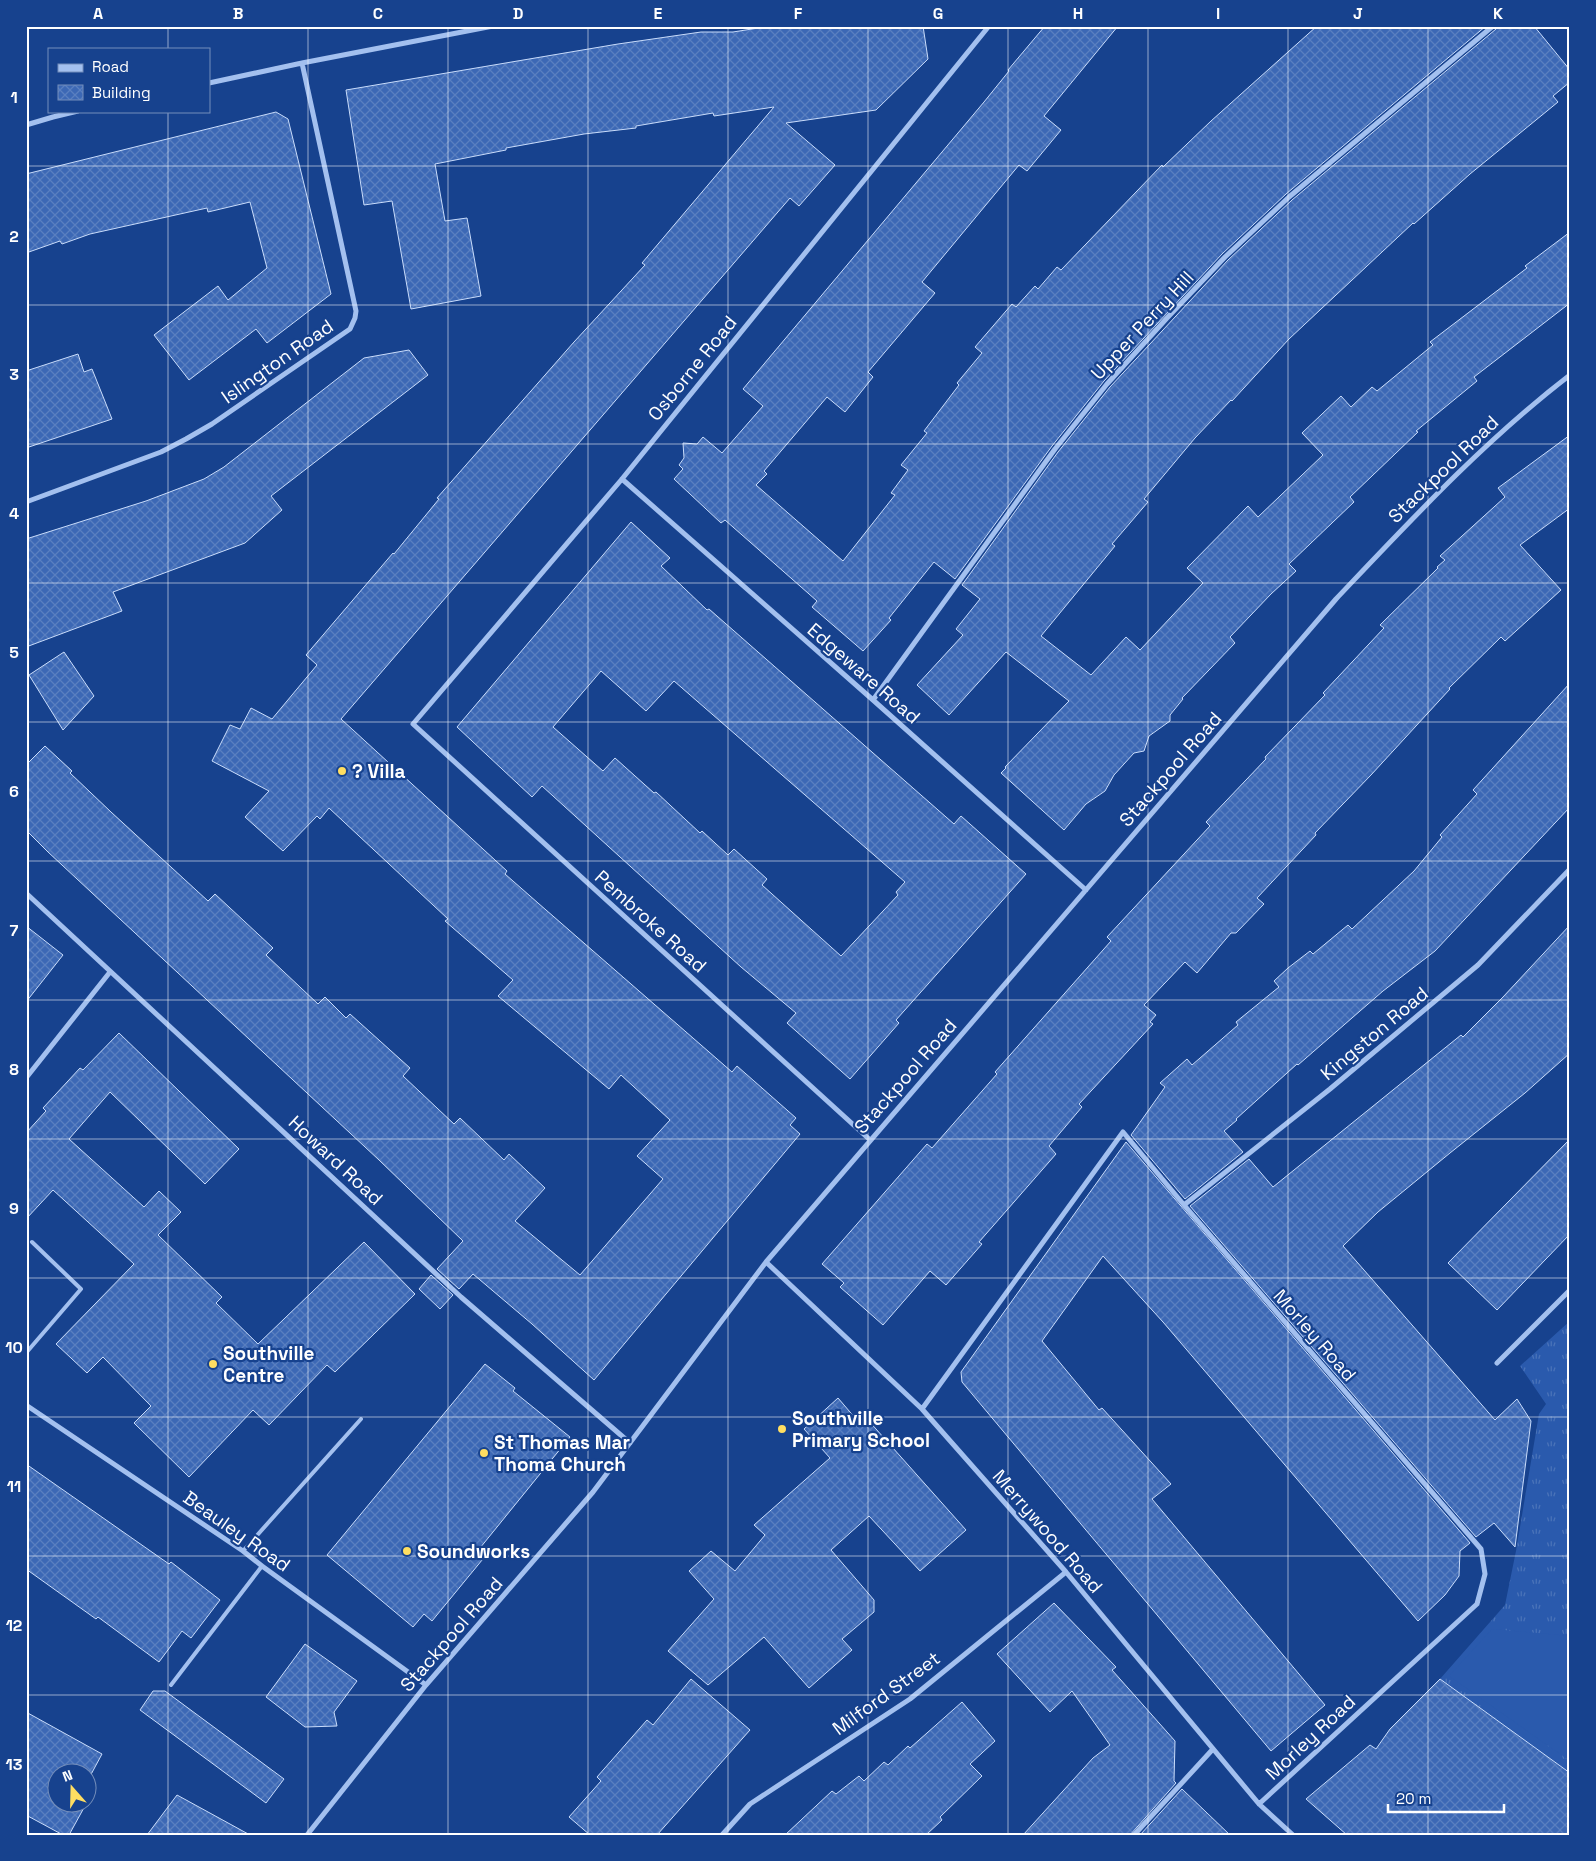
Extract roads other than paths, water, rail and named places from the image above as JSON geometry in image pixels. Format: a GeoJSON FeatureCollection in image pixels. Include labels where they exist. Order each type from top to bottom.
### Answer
{"type":"FeatureCollection","features":[{"type":"Feature","properties":{"kind":"street"},"geometry":{"type":"LineString","coordinates":[[210,83],[493,26]]}},
{"type":"Feature","properties":{"kind":"street","name":"Osborne Road"},"geometry":{"type":"LineString","coordinates":[[413,724],[622,479],[989,26]]}},
{"type":"Feature","properties":{"kind":"street","name":"Upper Perry Hill"},"geometry":{"type":"LineString","coordinates":[[872,700],[1055,449],[1107,384],[1167,318],[1288,197],[1492,26]]}},
{"type":"Feature","properties":{"kind":"street","name":"Islington Road"},"geometry":{"type":"LineString","coordinates":[[26,502],[161,452],[186,439],[212,424],[350,329],[356,311],[302,63]]}},
{"type":"Feature","properties":{"kind":"street"},"geometry":{"type":"LineString","coordinates":[[26,125],[73,112]]}},
{"type":"Feature","properties":{"kind":"street","name":"Stackpool Road"},"geometry":{"type":"LineString","coordinates":[[306,1835],[426,1685],[593,1492],[766,1262],[869,1139],[1350,585],[1430,500],[1532,404],[1570,375]]}},
{"type":"Feature","properties":{"kind":"street","name":"Edgeware Road"},"geometry":{"type":"LineString","coordinates":[[622,479],[1086,890]]}},
{"type":"Feature","properties":{"kind":"street","name":"Pembroke Road"},"geometry":{"type":"LineString","coordinates":[[413,724],[869,1139]]}},
{"type":"Feature","properties":{"kind":"street","name":"Kingston Road"},"geometry":{"type":"LineString","coordinates":[[1184,1206],[1330,1089],[1478,965],[1570,868]]}},
{"type":"Feature","properties":{"kind":"street","name":"Howard Road"},"geometry":{"type":"LineString","coordinates":[[26,893],[461,1297],[630,1443]]}},
{"type":"Feature","properties":{"kind":"street"},"geometry":{"type":"LineString","coordinates":[[26,1078],[110,972]]}},
{"type":"Feature","properties":{"kind":"street","name":"Morley Road"},"geometry":{"type":"LineString","coordinates":[[922,1409],[1123,1132],[1184,1206],[1481,1549],[1485,1574],[1477,1604],[1259,1804]]}},
{"type":"Feature","properties":{"kind":"street","name":"Merrywood Road"},"geometry":{"type":"LineString","coordinates":[[766,1262],[922,1409],[1066,1572],[1259,1804],[1293,1835]]}},
{"type":"Feature","properties":{"kind":"street"},"geometry":{"type":"LineString","coordinates":[[1497,1363],[1570,1290]]}},
{"type":"Feature","properties":{"kind":"street","name":"Beauley Road"},"geometry":{"type":"LineString","coordinates":[[26,1405],[244,1551],[426,1685]]}},
{"type":"Feature","properties":{"kind":"street","name":"Milford Street"},"geometry":{"type":"LineString","coordinates":[[722,1835],[750,1804],[910,1699],[1066,1572]]}},
{"type":"Feature","properties":{"kind":"street"},"geometry":{"type":"LineString","coordinates":[[1134,1835],[1213,1749]]}},
{"type":"Feature","properties":{"kind":"lane"},"geometry":{"type":"LineString","coordinates":[[26,1353],[81,1289],[32,1242]]}},
{"type":"Feature","properties":{"kind":"lane"},"geometry":{"type":"LineString","coordinates":[[244,1551],[361,1419]]}},
{"type":"Feature","properties":{"kind":"lane"},"geometry":{"type":"LineString","coordinates":[[171,1685],[262,1566]]}},
{"type":"Feature","properties":{"kind":"place","name":"? Villa"},"geometry":{"type":"Point","coordinates":[342,771]}},
{"type":"Feature","properties":{"kind":"place","name":"Southville Centre"},"geometry":{"type":"Point","coordinates":[213,1364]}},
{"type":"Feature","properties":{"kind":"place","name":"Southville Primary School"},"geometry":{"type":"Point","coordinates":[782,1429]}},
{"type":"Feature","properties":{"kind":"place","name":"St Thomas Mar Thoma Church"},"geometry":{"type":"Point","coordinates":[484,1453]}},
{"type":"Feature","properties":{"kind":"place","name":"Soundworks"},"geometry":{"type":"Point","coordinates":[407,1551]}}]}
